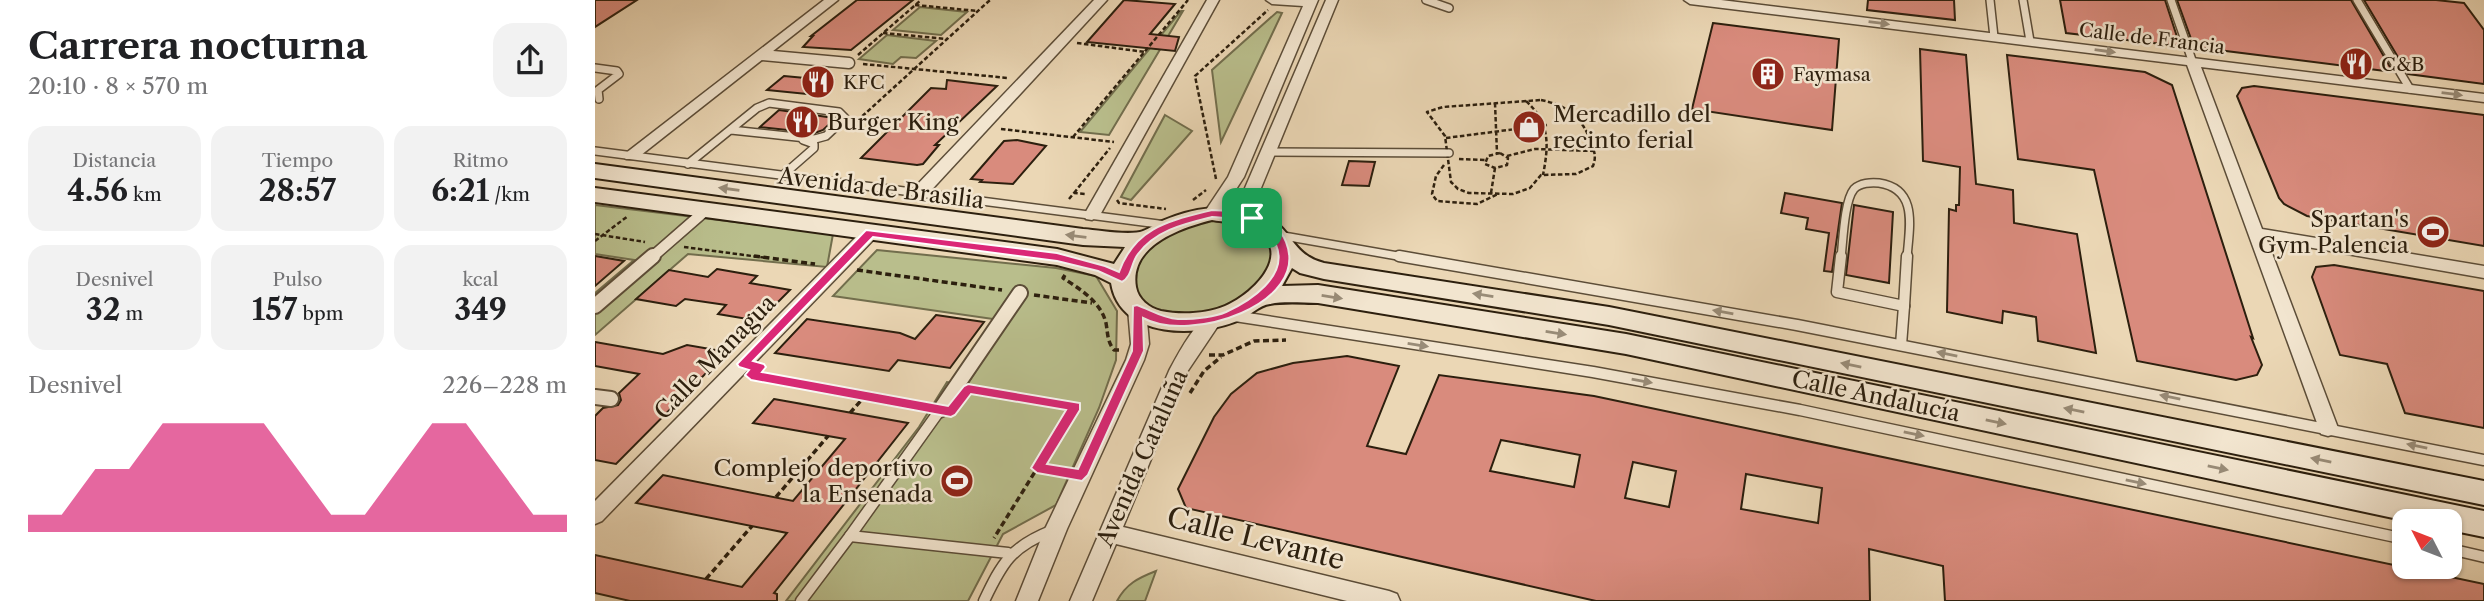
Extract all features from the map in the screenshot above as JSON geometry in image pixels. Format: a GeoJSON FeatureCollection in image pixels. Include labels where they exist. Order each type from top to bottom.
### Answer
{"type":"FeatureCollection","features":[{"type":"Feature","properties":{"kind":"main road","name":"Avenida de Brasilia"},"geometry":{"type":"LineString","coordinates":[[595,171],[1083,237],[1144,240]]}},
{"type":"Feature","properties":{"kind":"main road","name":"Avenida de Brasilia"},"geometry":{"type":"LineString","coordinates":[[595,195],[1057,257],[1101,268],[1122,278]]}},
{"type":"Feature","properties":{"kind":"main road"},"geometry":{"type":"LineString","coordinates":[[1212,213],[1252,218],[1267,225],[1281,243],[1280,274],[1264,295],[1221,318],[1175,323],[1154,318],[1137,309],[1125,295],[1122,278],[1130,255],[1144,240],[1168,225],[1212,213]]}},
{"type":"Feature","properties":{"kind":"main road","name":"Calle Andalucía"},"geometry":{"type":"LineString","coordinates":[[1281,243],[1308,267],[1324,271],[1609,316],[2484,493]]}},
{"type":"Feature","properties":{"kind":"main road","name":"Calle Andalucía"},"geometry":{"type":"LineString","coordinates":[[1264,295],[1318,294],[1626,344],[2484,524]]}},
{"type":"Feature","properties":{"kind":"street"},"geometry":{"type":"LineString","coordinates":[[631,156],[832,0]]}},
{"type":"Feature","properties":{"kind":"street"},"geometry":{"type":"LineString","coordinates":[[919,193],[1101,0]]}},
{"type":"Feature","properties":{"kind":"street"},"geometry":{"type":"LineString","coordinates":[[1092,215],[1213,0]]}},
{"type":"Feature","properties":{"kind":"street"},"geometry":{"type":"LineString","coordinates":[[1212,213],[1236,177],[1311,2],[1272,0]]}},
{"type":"Feature","properties":{"kind":"street"},"geometry":{"type":"LineString","coordinates":[[1252,218],[1251,197],[1332,0]]}},
{"type":"Feature","properties":{"kind":"street","name":"Calle de Francia"},"geometry":{"type":"LineString","coordinates":[[1690,0],[2484,98]]}},
{"type":"Feature","properties":{"kind":"street"},"geometry":{"type":"LineString","coordinates":[[762,55],[849,63]]}},
{"type":"Feature","properties":{"kind":"street"},"geometry":{"type":"LineString","coordinates":[[2193,63],[2328,428]]}},
{"type":"Feature","properties":{"kind":"street"},"geometry":{"type":"LineString","coordinates":[[595,306],[706,210]]}},
{"type":"Feature","properties":{"kind":"street","name":"Calle Managua"},"geometry":{"type":"LineString","coordinates":[[595,515],[870,233]]}},
{"type":"Feature","properties":{"kind":"street"},"geometry":{"type":"LineString","coordinates":[[2256,233],[2484,272]]}},
{"type":"Feature","properties":{"kind":"street"},"geometry":{"type":"LineString","coordinates":[[940,410],[1020,293]]}},
{"type":"Feature","properties":{"kind":"street","name":"Avenida Cataluña"},"geometry":{"type":"LineString","coordinates":[[1027,601],[1056,529],[1138,351],[1137,309]]}},
{"type":"Feature","properties":{"kind":"street","name":"Avenida Cataluña"},"geometry":{"type":"LineString","coordinates":[[1081,601],[1178,371],[1194,344],[1221,318]]}},
{"type":"Feature","properties":{"kind":"street"},"geometry":{"type":"LineString","coordinates":[[595,397],[611,399]]}},
{"type":"Feature","properties":{"kind":"street","name":"Calle Levante"},"geometry":{"type":"LineString","coordinates":[[1110,533],[1388,601]]}},
{"type":"Feature","properties":{"kind":"lane"},"geometry":{"type":"LineString","coordinates":[[1426,0],[1449,8]]}},
{"type":"Feature","properties":{"kind":"lane"},"geometry":{"type":"LineString","coordinates":[[1990,0],[1994,37]]}},
{"type":"Feature","properties":{"kind":"lane"},"geometry":{"type":"LineString","coordinates":[[2023,0],[2030,41]]}},
{"type":"Feature","properties":{"kind":"lane"},"geometry":{"type":"LineString","coordinates":[[2171,0],[2193,63]]}},
{"type":"Feature","properties":{"kind":"lane"},"geometry":{"type":"LineString","coordinates":[[2357,0],[2410,89]]}},
{"type":"Feature","properties":{"kind":"lane"},"geometry":{"type":"LineString","coordinates":[[595,68],[617,71],[619,74],[598,90],[599,99]]}},
{"type":"Feature","properties":{"kind":"lane"},"geometry":{"type":"LineString","coordinates":[[688,164],[757,108],[769,103],[839,112],[845,118],[826,136],[815,139],[731,130]]}},
{"type":"Feature","properties":{"kind":"lane"},"geometry":{"type":"LineString","coordinates":[[782,176],[814,148],[814,144],[792,136]]}},
{"type":"Feature","properties":{"kind":"lane","name":"Avenida de Brasilia"},"geometry":{"type":"LineString","coordinates":[[595,151],[1168,225]]}},
{"type":"Feature","properties":{"kind":"lane"},"geometry":{"type":"LineString","coordinates":[[1268,152],[1449,156]]}},
{"type":"Feature","properties":{"kind":"lane"},"geometry":{"type":"LineString","coordinates":[[1901,345],[1904,306],[1910,211],[1906,196],[1895,187],[1881,184],[1859,185],[1853,191],[1837,292],[1904,306]]}},
{"type":"Feature","properties":{"kind":"lane"},"geometry":{"type":"LineString","coordinates":[[1281,243],[1901,345],[2484,460]]}},
{"type":"Feature","properties":{"kind":"lane","name":"Calle Andalucía"},"geometry":{"type":"LineString","coordinates":[[1221,318],[1593,372],[1800,410],[2392,537]]}},
{"type":"Feature","properties":{"kind":"lane"},"geometry":{"type":"LineString","coordinates":[[801,601],[940,410]]}},
{"type":"Feature","properties":{"kind":"lane"},"geometry":{"type":"LineString","coordinates":[[984,601],[1008,553],[1026,540],[1056,529]]}},
{"type":"Feature","properties":{"kind":"lane"},"geometry":{"type":"LineString","coordinates":[[850,536],[1008,553]]}},
{"type":"Feature","properties":{"kind":"lane"},"geometry":{"type":"LineString","coordinates":[[2462,551],[2484,556]]}},
{"type":"Feature","properties":{"kind":"path"},"geometry":{"type":"LineString","coordinates":[[849,63],[921,0]]}},
{"type":"Feature","properties":{"kind":"path"},"geometry":{"type":"LineString","coordinates":[[854,123],[990,0]]}},
{"type":"Feature","properties":{"kind":"path"},"geometry":{"type":"LineString","coordinates":[[1073,137],[1188,0]]}},
{"type":"Feature","properties":{"kind":"path"},"geometry":{"type":"LineString","coordinates":[[1216,179],[1195,76],[1279,1]]}},
{"type":"Feature","properties":{"kind":"path"},"geometry":{"type":"LineString","coordinates":[[915,5],[978,10]]}},
{"type":"Feature","properties":{"kind":"path"},"geometry":{"type":"LineString","coordinates":[[883,33],[947,39]]}},
{"type":"Feature","properties":{"kind":"path"},"geometry":{"type":"LineString","coordinates":[[1061,41],[1145,52]]}},
{"type":"Feature","properties":{"kind":"path"},"geometry":{"type":"LineString","coordinates":[[849,63],[1024,79]]}},
{"type":"Feature","properties":{"kind":"path"},"geometry":{"type":"LineString","coordinates":[[1526,101],[1535,108],[1547,125],[1543,174]]}},
{"type":"Feature","properties":{"kind":"path"},"geometry":{"type":"LineString","coordinates":[[1449,156],[1436,176],[1432,194],[1437,201],[1477,204],[1499,194],[1525,190],[1543,174],[1584,172],[1595,162],[1587,126],[1573,111],[1553,102],[1526,101],[1433,108],[1427,116],[1446,138],[1449,156],[1451,182],[1458,189],[1469,193],[1499,194]]}},
{"type":"Feature","properties":{"kind":"path"},"geometry":{"type":"LineString","coordinates":[[1495,103],[1497,153]]}},
{"type":"Feature","properties":{"kind":"path"},"geometry":{"type":"LineString","coordinates":[[1446,138],[1547,125]]}},
{"type":"Feature","properties":{"kind":"path"},"geometry":{"type":"LineString","coordinates":[[981,127],[1115,141],[1074,193]]}},
{"type":"Feature","properties":{"kind":"path"},"geometry":{"type":"LineString","coordinates":[[1485,160],[1497,153],[1507,156],[1523,150],[1594,151]]}},
{"type":"Feature","properties":{"kind":"path"},"geometry":{"type":"LineString","coordinates":[[1449,156],[1485,160]]}},
{"type":"Feature","properties":{"kind":"path"},"geometry":{"type":"LineString","coordinates":[[1485,160],[1488,166],[1495,168],[1507,165],[1507,156]]}},
{"type":"Feature","properties":{"kind":"path"},"geometry":{"type":"LineString","coordinates":[[1491,193],[1495,168]]}},
{"type":"Feature","properties":{"kind":"path"},"geometry":{"type":"LineString","coordinates":[[595,241],[646,202]]}},
{"type":"Feature","properties":{"kind":"path"},"geometry":{"type":"LineString","coordinates":[[743,364],[759,367],[751,375],[940,410]]}},
{"type":"Feature","properties":{"kind":"path"},"geometry":{"type":"LineString","coordinates":[[968,389],[1075,407],[986,550]]}},
{"type":"Feature","properties":{"kind":"path"},"geometry":{"type":"LineString","coordinates":[[850,413],[865,396]]}},
{"type":"Feature","properties":{"kind":"path"},"geometry":{"type":"LineString","coordinates":[[776,497],[828,436]]}},
{"type":"Feature","properties":{"kind":"path"},"geometry":{"type":"LineString","coordinates":[[1037,468],[1082,475]]}},
{"type":"Feature","properties":{"kind":"path"},"geometry":{"type":"LineString","coordinates":[[706,579],[752,526]]}},
{"type":"Feature","properties":{"kind":"green space"},"geometry":{"type":"Polygon","coordinates":[[[920,7],[967,12],[941,35],[893,30],[920,7]]]}},
{"type":"Feature","properties":{"kind":"green space"},"geometry":{"type":"Polygon","coordinates":[[[1181,11],[1109,135],[1080,132],[1181,11]]]}},
{"type":"Feature","properties":{"kind":"green space"},"geometry":{"type":"Polygon","coordinates":[[[1277,12],[1282,13],[1221,142],[1212,70],[1277,12]]]}},
{"type":"Feature","properties":{"kind":"green space"},"geometry":{"type":"Polygon","coordinates":[[[887,35],[936,41],[916,58],[901,57],[893,64],[859,59],[887,35]]]}},
{"type":"Feature","properties":{"kind":"green space"},"geometry":{"type":"Polygon","coordinates":[[[1165,115],[1192,131],[1131,200],[1121,197],[1165,115]]]}},
{"type":"Feature","properties":{"kind":"green space"},"geometry":{"type":"Polygon","coordinates":[[[595,205],[833,234],[827,267],[688,254],[595,335],[595,293],[634,260],[595,254],[595,205]]]}},
{"type":"Feature","properties":{"kind":"green space"},"geometry":{"type":"Polygon","coordinates":[[[1192,217],[1267,225],[1280,274],[1213,320],[1137,309],[1130,255],[1192,217]]]}},
{"type":"Feature","properties":{"kind":"green space"},"geometry":{"type":"Polygon","coordinates":[[[877,250],[1056,268],[1096,276],[1117,311],[1116,360],[1099,408],[1056,505],[1003,534],[968,601],[786,601],[919,427],[947,382],[967,385],[1007,321],[833,296],[877,250]]]}},
{"type":"Feature","properties":{"kind":"green space"},"geometry":{"type":"Polygon","coordinates":[[[1156,571],[1145,601],[1117,601],[1133,582],[1156,571]]]}},
{"type":"Feature","properties":{"kind":"building"},"geometry":{"type":"Polygon","coordinates":[[[595,0],[637,0],[595,27],[595,0]]]}},
{"type":"Feature","properties":{"kind":"building"},"geometry":{"type":"Polygon","coordinates":[[[857,0],[913,0],[851,50],[803,47],[811,36],[857,0]]]}},
{"type":"Feature","properties":{"kind":"building"},"geometry":{"type":"Polygon","coordinates":[[[1124,0],[1175,4],[1150,34],[1179,37],[1175,51],[1087,42],[1124,0]]]}},
{"type":"Feature","properties":{"kind":"building"},"geometry":{"type":"Polygon","coordinates":[[[1868,0],[1954,0],[1955,20],[1867,10],[1868,0]]]}},
{"type":"Feature","properties":{"kind":"building"},"geometry":{"type":"Polygon","coordinates":[[[2060,0],[2165,0],[2180,46],[2066,33],[2060,0]]]}},
{"type":"Feature","properties":{"kind":"building"},"geometry":{"type":"Polygon","coordinates":[[[2177,0],[2351,0],[2393,72],[2194,47],[2177,0]]]}},
{"type":"Feature","properties":{"kind":"building"},"geometry":{"type":"Polygon","coordinates":[[[2364,0],[2436,0],[2464,3],[2484,30],[2484,84],[2408,74],[2364,0]]]}},
{"type":"Feature","properties":{"kind":"building","name":"Faymasa"},"geometry":{"type":"Polygon","coordinates":[[[1713,23],[1839,39],[1832,130],[1692,109],[1713,23]]]}},
{"type":"Feature","properties":{"kind":"building"},"geometry":{"type":"Polygon","coordinates":[[[1920,49],[1966,55],[1976,184],[2013,190],[2014,223],[2077,234],[2096,353],[2038,341],[2036,317],[2003,311],[2002,323],[1947,312],[1949,209],[1956,211],[1956,205],[1959,205],[1960,167],[1923,161],[1920,49]]]}},
{"type":"Feature","properties":{"kind":"building"},"geometry":{"type":"Polygon","coordinates":[[[2007,55],[2145,72],[2172,85],[2262,365],[2257,375],[2236,380],[2137,361],[2094,170],[2018,159],[2007,55]]]}},
{"type":"Feature","properties":{"kind":"building"},"geometry":{"type":"Polygon","coordinates":[[[784,76],[833,80],[817,95],[767,90],[784,76]]]}},
{"type":"Feature","properties":{"kind":"building"},"geometry":{"type":"Polygon","coordinates":[[[947,80],[997,86],[935,145],[939,145],[923,164],[861,158],[931,88],[946,89],[947,80]]]}},
{"type":"Feature","properties":{"kind":"building"},"geometry":{"type":"Polygon","coordinates":[[[2254,86],[2484,115],[2484,246],[2307,216],[2284,204],[2279,198],[2237,96],[2242,88],[2254,86]]]}},
{"type":"Feature","properties":{"kind":"building"},"geometry":{"type":"Polygon","coordinates":[[[779,110],[836,118],[823,130],[815,133],[760,127],[779,110]]]}},
{"type":"Feature","properties":{"kind":"building"},"geometry":{"type":"Polygon","coordinates":[[[1017,140],[1046,146],[1013,184],[971,179],[1004,141],[1017,140]]]}},
{"type":"Feature","properties":{"kind":"building"},"geometry":{"type":"Polygon","coordinates":[[[1349,161],[1375,162],[1369,186],[1342,185],[1349,161]]]}},
{"type":"Feature","properties":{"kind":"building"},"geometry":{"type":"Polygon","coordinates":[[[1785,193],[1842,203],[1832,272],[1824,271],[1829,233],[1806,229],[1808,218],[1781,213],[1785,193]]]}},
{"type":"Feature","properties":{"kind":"building"},"geometry":{"type":"Polygon","coordinates":[[[1854,205],[1893,212],[1889,283],[1846,275],[1854,205]]]}},
{"type":"Feature","properties":{"kind":"building"},"geometry":{"type":"Polygon","coordinates":[[[595,256],[624,261],[595,286],[595,256]]]}},
{"type":"Feature","properties":{"kind":"building"},"geometry":{"type":"Polygon","coordinates":[[[2334,265],[2484,291],[2484,428],[2405,413],[2387,364],[2340,355],[2312,277],[2316,267],[2334,265]]]}},
{"type":"Feature","properties":{"kind":"building"},"geometry":{"type":"Polygon","coordinates":[[[717,269],[757,276],[750,283],[790,290],[759,321],[718,314],[726,305],[685,299],[676,306],[636,299],[669,270],[708,277],[717,269]]]}},
{"type":"Feature","properties":{"kind":"building"},"geometry":{"type":"Polygon","coordinates":[[[936,315],[984,322],[950,368],[898,360],[889,371],[775,353],[807,319],[900,333],[915,339],[936,315]]]}},
{"type":"Feature","properties":{"kind":"building"},"geometry":{"type":"Polygon","coordinates":[[[595,342],[663,354],[687,345],[727,352],[616,464],[595,460],[595,416],[603,408],[618,405],[621,400],[619,393],[639,374],[595,366],[595,342]]]}},
{"type":"Feature","properties":{"kind":"building"},"geometry":{"type":"Polygon","coordinates":[[[1347,356],[1399,366],[1367,446],[1406,454],[1439,375],[1594,396],[2392,565],[2392,579],[2460,579],[2484,584],[2484,601],[1945,601],[1943,566],[1869,549],[1870,601],[1596,601],[1186,508],[1178,489],[1214,417],[1231,394],[1257,373],[1293,363],[1347,356]],[[1501,440],[1490,471],[1574,487],[1580,455],[1501,440]],[[1633,462],[1625,498],[1669,507],[1676,471],[1633,462]],[[1746,474],[1741,509],[1818,523],[1822,488],[1746,474]]]}},
{"type":"Feature","properties":{"kind":"building"},"geometry":{"type":"Polygon","coordinates":[[[774,399],[908,423],[774,593],[777,594],[777,601],[630,601],[595,593],[595,555],[742,587],[787,533],[636,503],[663,475],[793,501],[845,439],[753,423],[774,399]]]}},
{"type":"Feature","properties":{"kind":"place","name":"C&B"},"geometry":{"type":"Point","coordinates":[2356,64]}},
{"type":"Feature","properties":{"kind":"place","name":"Faymasa"},"geometry":{"type":"Point","coordinates":[1768,74]}},
{"type":"Feature","properties":{"kind":"place","name":"KFC"},"geometry":{"type":"Point","coordinates":[818,82]}},
{"type":"Feature","properties":{"kind":"place","name":"Burger King"},"geometry":{"type":"Point","coordinates":[802,122]}},
{"type":"Feature","properties":{"kind":"place","name":"Mercadillo del recinto ferial"},"geometry":{"type":"Point","coordinates":[1529,127]}},
{"type":"Feature","properties":{"kind":"place","name":"Spartan's Gym Palencia"},"geometry":{"type":"Point","coordinates":[2433,232]}},
{"type":"Feature","properties":{"kind":"place","name":"Complejo deportivo la Ensenada"},"geometry":{"type":"Point","coordinates":[957,481]}},
{"type":"Feature","properties":{"kind":"route"},"geometry":{"type":"LineString","coordinates":[[1212,213],[1252,218],[1267,225],[1278,235],[1285,252],[1280,274],[1264,295],[1229,315],[1213,320],[1175,323],[1154,318],[1137,309],[1140,344],[1138,351],[1082,475],[1037,468],[1075,407],[968,389],[951,412],[751,375],[759,367],[743,364],[870,233],[1057,257],[1101,268],[1122,278],[1130,255],[1144,240],[1168,225],[1192,216],[1212,213]]}}]}
